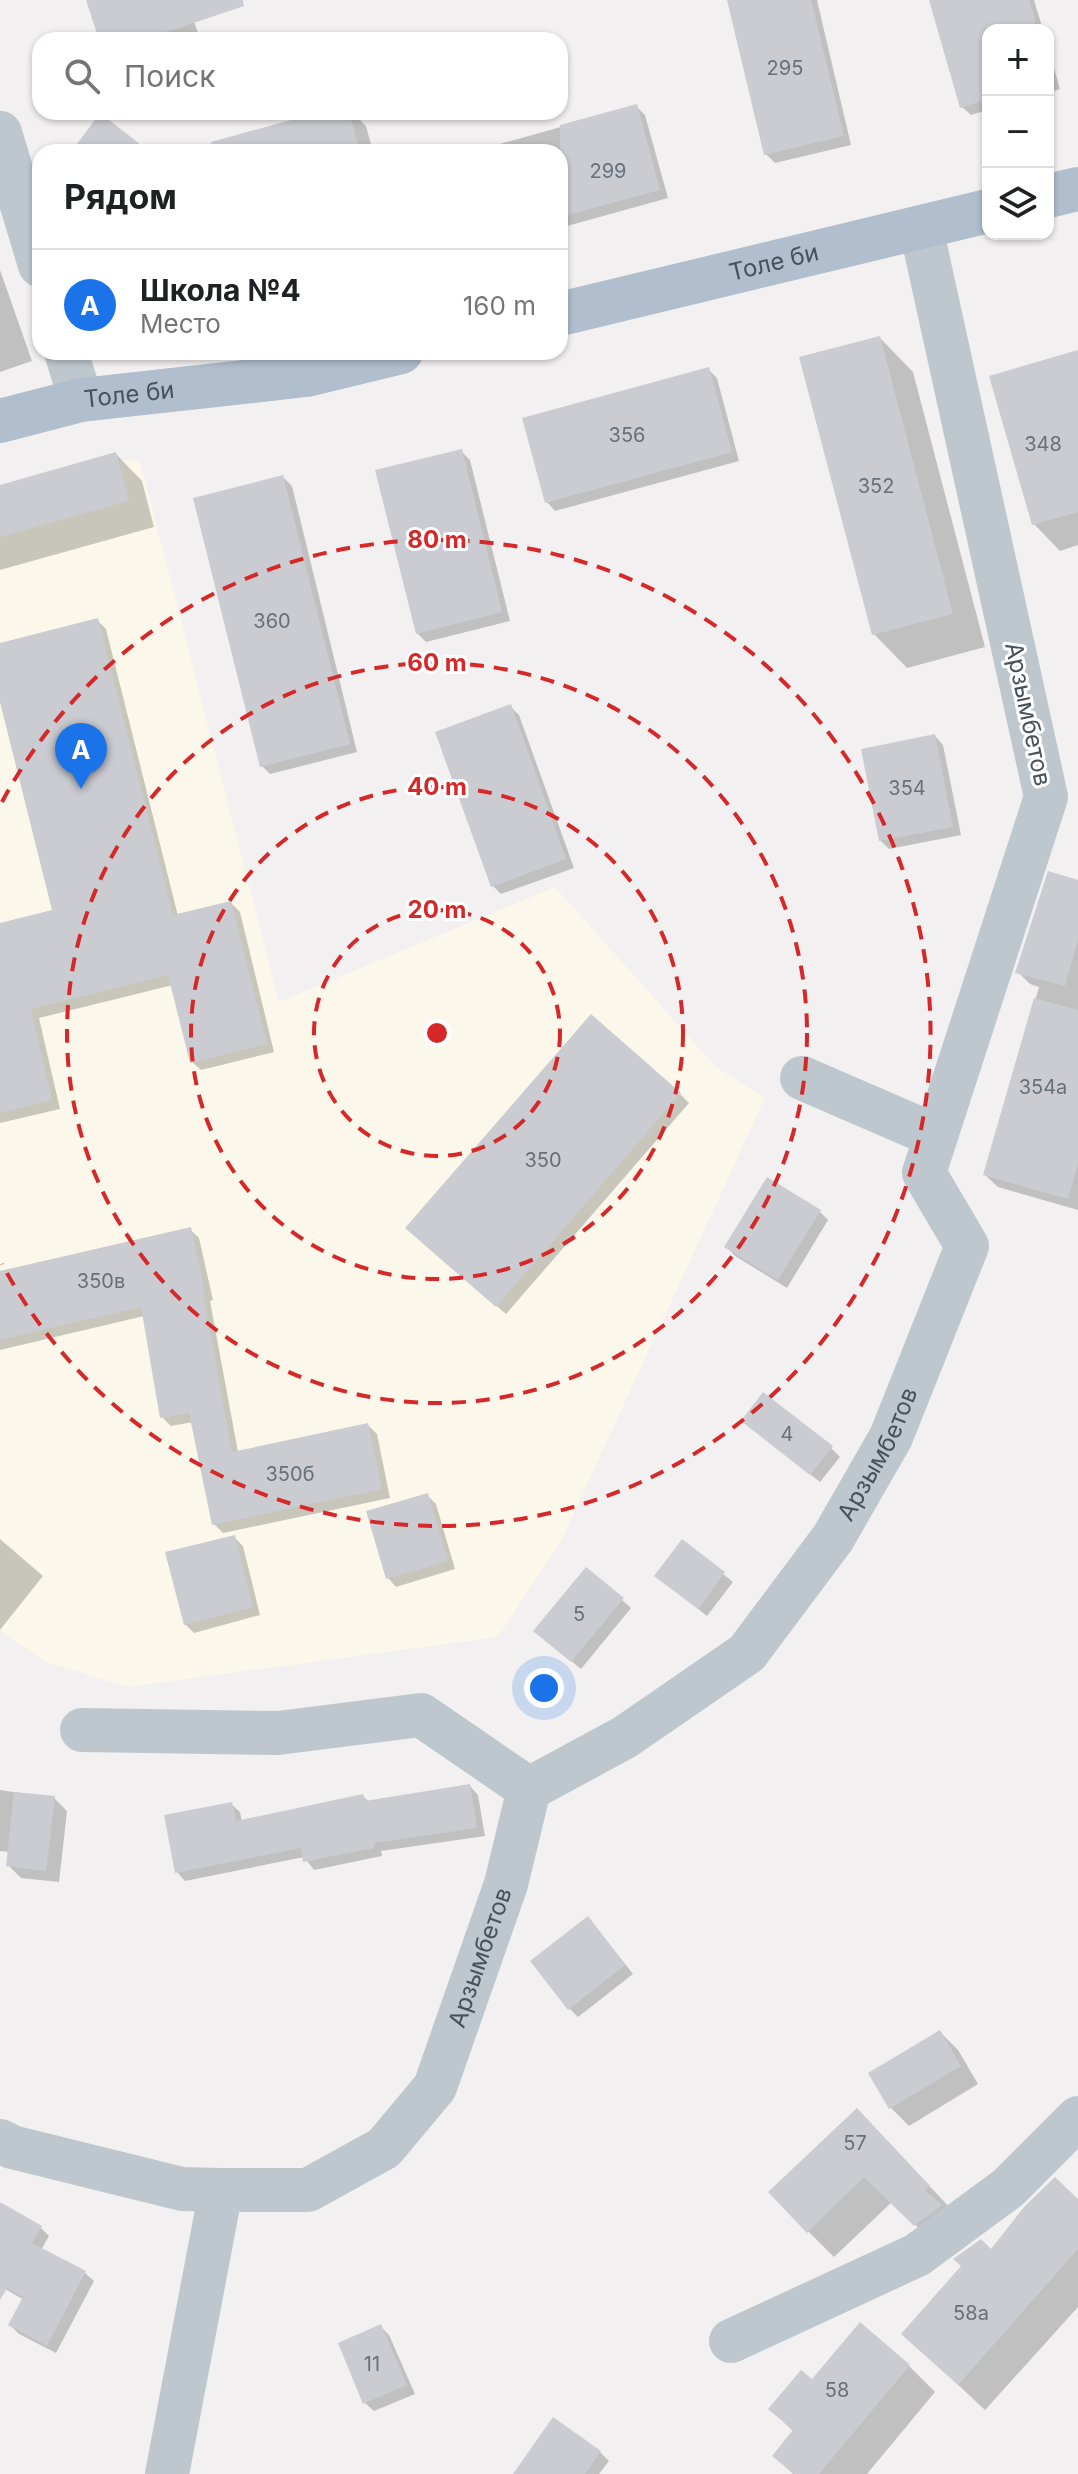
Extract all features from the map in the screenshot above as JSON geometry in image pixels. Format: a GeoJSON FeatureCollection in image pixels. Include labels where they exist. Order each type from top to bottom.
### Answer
{"type":"FeatureCollection","features":[{"type":"Feature","properties":{"kind":"main road"},"geometry":{"type":"LineString","coordinates":[[1054,195],[1078,189]]}},
{"type":"Feature","properties":{"kind":"main road","name":"Толе би"},"geometry":{"type":"LineString","coordinates":[[568,312],[982,213]]}},
{"type":"Feature","properties":{"kind":"main road","name":"Толе би"},"geometry":{"type":"LineString","coordinates":[[0,421],[81,400],[306,375],[368,360]]}},
{"type":"Feature","properties":{"kind":"street"},"geometry":{"type":"LineString","coordinates":[[0,133],[32,239]]}},
{"type":"Feature","properties":{"kind":"street","name":"Арзымбетов"},"geometry":{"type":"LineString","coordinates":[[0,2141],[12,2147],[182,2189],[221,2190],[308,2190],[384,2148],[435,2087],[506,1884],[529,1789],[625,1737],[747,1653],[833,1538],[891,1437],[967,1246],[924,1173],[1062,801],[921,228]]}},
{"type":"Feature","properties":{"kind":"street"},"geometry":{"type":"LineString","coordinates":[[68,360],[81,400]]}},
{"type":"Feature","properties":{"kind":"street"},"geometry":{"type":"LineString","coordinates":[[802,1078],[936,1136]]}},
{"type":"Feature","properties":{"kind":"street"},"geometry":{"type":"LineString","coordinates":[[82,1730],[278,1733],[421,1715],[529,1789]]}},
{"type":"Feature","properties":{"kind":"street"},"geometry":{"type":"LineString","coordinates":[[731,2341],[917,2255],[1008,2188],[1078,2118]]}},
{"type":"Feature","properties":{"kind":"street"},"geometry":{"type":"LineString","coordinates":[[167,2474],[221,2190]]}},
{"type":"Feature","properties":{"kind":"shaded area"},"geometry":{"type":"Polygon","coordinates":[[[96,459],[140,461],[279,1002],[555,887],[716,1067],[765,1098],[561,1541],[498,1637],[127,1687],[44,1661],[0,1630],[0,486],[96,459]]]}},
{"type":"Feature","properties":{"kind":"building"},"geometry":{"type":"Polygon","coordinates":[[[86,0],[243,0],[244,6],[167,32],[96,32],[86,0]]]}},
{"type":"Feature","properties":{"kind":"building"},"geometry":{"type":"Polygon","coordinates":[[[727,0],[811,0],[844,136],[764,155],[727,0]]]}},
{"type":"Feature","properties":{"kind":"building"},"geometry":{"type":"Polygon","coordinates":[[[929,0],[1029,0],[1036,24],[982,24],[982,101],[960,108],[929,0]]]}},
{"type":"Feature","properties":{"kind":"building"},"geometry":{"type":"Polygon","coordinates":[[[637,104],[660,190],[568,215],[568,144],[560,144],[560,125],[637,104]]]}},
{"type":"Feature","properties":{"kind":"building"},"geometry":{"type":"Polygon","coordinates":[[[95,120],[109,120],[140,144],[77,144],[95,120]]]}},
{"type":"Feature","properties":{"kind":"building"},"geometry":{"type":"Polygon","coordinates":[[[291,120],[351,120],[358,144],[211,144],[291,120]]]}},
{"type":"Feature","properties":{"kind":"building"},"geometry":{"type":"Polygon","coordinates":[[[880,336],[953,614],[872,635],[799,357],[880,336]]]}},
{"type":"Feature","properties":{"kind":"building"},"geometry":{"type":"Polygon","coordinates":[[[1078,350],[1078,512],[1032,525],[989,376],[1078,350]]]}},
{"type":"Feature","properties":{"kind":"building"},"geometry":{"type":"Polygon","coordinates":[[[709,367],[732,452],[545,503],[522,418],[709,367]]]}},
{"type":"Feature","properties":{"kind":"building"},"geometry":{"type":"Polygon","coordinates":[[[462,449],[502,612],[416,634],[375,470],[462,449]]]}},
{"type":"Feature","properties":{"kind":"building"},"geometry":{"type":"Polygon","coordinates":[[[116,452],[129,501],[0,537],[0,485],[116,452]]]}},
{"type":"Feature","properties":{"kind":"building"},"geometry":{"type":"Polygon","coordinates":[[[283,475],[350,744],[260,767],[193,498],[283,475]]]}},
{"type":"Feature","properties":{"kind":"building"},"geometry":{"type":"Polygon","coordinates":[[[98,618],[173,915],[231,901],[267,1044],[190,1063],[168,975],[31,1009],[52,1100],[0,1113],[0,923],[52,910],[0,702],[0,643],[98,618]]]}},
{"type":"Feature","properties":{"kind":"building"},"geometry":{"type":"Polygon","coordinates":[[[511,704],[566,859],[491,887],[435,732],[511,704]]]}},
{"type":"Feature","properties":{"kind":"building"},"geometry":{"type":"Polygon","coordinates":[[[935,734],[953,827],[879,841],[861,749],[935,734]]]}},
{"type":"Feature","properties":{"kind":"building"},"geometry":{"type":"Polygon","coordinates":[[[1048,871],[1078,880],[1078,939],[1065,986],[1015,973],[1048,871]]]}},
{"type":"Feature","properties":{"kind":"building"},"geometry":{"type":"Polygon","coordinates":[[[1034,998],[1078,1010],[1078,1163],[1068,1199],[983,1175],[1034,998]]]}},
{"type":"Feature","properties":{"kind":"building"},"geometry":{"type":"Polygon","coordinates":[[[591,1014],[681,1093],[496,1307],[405,1228],[591,1014]]]}},
{"type":"Feature","properties":{"kind":"building"},"geometry":{"type":"Polygon","coordinates":[[[767,1177],[821,1210],[778,1280],[724,1247],[767,1177]]]}},
{"type":"Feature","properties":{"kind":"building"},"geometry":{"type":"Polygon","coordinates":[[[191,1227],[232,1452],[368,1423],[382,1489],[212,1525],[189,1413],[160,1418],[141,1307],[0,1340],[0,1271],[191,1227]]]}},
{"type":"Feature","properties":{"kind":"building"},"geometry":{"type":"Polygon","coordinates":[[[763,1392],[833,1446],[810,1475],[741,1421],[763,1392]]]}},
{"type":"Feature","properties":{"kind":"building"},"geometry":{"type":"Polygon","coordinates":[[[428,1493],[448,1561],[386,1579],[366,1511],[428,1493]]]}},
{"type":"Feature","properties":{"kind":"building"},"geometry":{"type":"Polygon","coordinates":[[[235,1535],[253,1607],[184,1625],[165,1552],[235,1535]]]}},
{"type":"Feature","properties":{"kind":"building"},"geometry":{"type":"Polygon","coordinates":[[[682,1539],[725,1572],[698,1609],[654,1576],[682,1539]]]}},
{"type":"Feature","properties":{"kind":"building"},"geometry":{"type":"Polygon","coordinates":[[[586,1567],[624,1598],[571,1662],[533,1631],[586,1567]]]}},
{"type":"Feature","properties":{"kind":"building"},"geometry":{"type":"Polygon","coordinates":[[[470,1784],[477,1828],[374,1843],[374,1848],[303,1862],[301,1848],[175,1873],[164,1815],[232,1802],[236,1821],[363,1794],[365,1801],[470,1784]]]}},
{"type":"Feature","properties":{"kind":"building"},"geometry":{"type":"Polygon","coordinates":[[[14,1792],[55,1796],[46,1871],[6,1866],[14,1792]]]}},
{"type":"Feature","properties":{"kind":"building"},"geometry":{"type":"Polygon","coordinates":[[[588,1916],[625,1965],[568,2010],[530,1961],[588,1916]]]}},
{"type":"Feature","properties":{"kind":"building"},"geometry":{"type":"Polygon","coordinates":[[[940,2030],[961,2066],[889,2109],[868,2073],[940,2030]]]}},
{"type":"Feature","properties":{"kind":"building"},"geometry":{"type":"Polygon","coordinates":[[[857,2108],[930,2186],[925,2190],[942,2205],[914,2226],[864,2177],[807,2233],[768,2192],[857,2108]]]}},
{"type":"Feature","properties":{"kind":"building"},"geometry":{"type":"Polygon","coordinates":[[[1055,2177],[1078,2199],[1078,2249],[958,2385],[901,2334],[961,2266],[953,2259],[981,2239],[991,2249],[1024,2207],[1055,2177]]]}},
{"type":"Feature","properties":{"kind":"building"},"geometry":{"type":"Polygon","coordinates":[[[0,2202],[42,2226],[32,2243],[86,2271],[47,2346],[8,2325],[23,2297],[7,2288],[0,2300],[0,2202]]]}},
{"type":"Feature","properties":{"kind":"building"},"geometry":{"type":"Polygon","coordinates":[[[860,2322],[910,2365],[819,2474],[794,2474],[772,2456],[793,2430],[768,2409],[801,2370],[812,2379],[860,2322]]]}},
{"type":"Feature","properties":{"kind":"building"},"geometry":{"type":"Polygon","coordinates":[[[381,2324],[407,2385],[363,2404],[338,2343],[381,2324]]]}},
{"type":"Feature","properties":{"kind":"building"},"geometry":{"type":"Polygon","coordinates":[[[553,2417],[601,2451],[585,2474],[513,2474],[553,2417]]]}},
{"type":"Feature","properties":{"kind":"place","name":"Школа №4"},"geometry":{"type":"Point","coordinates":[81,789]}}]}
